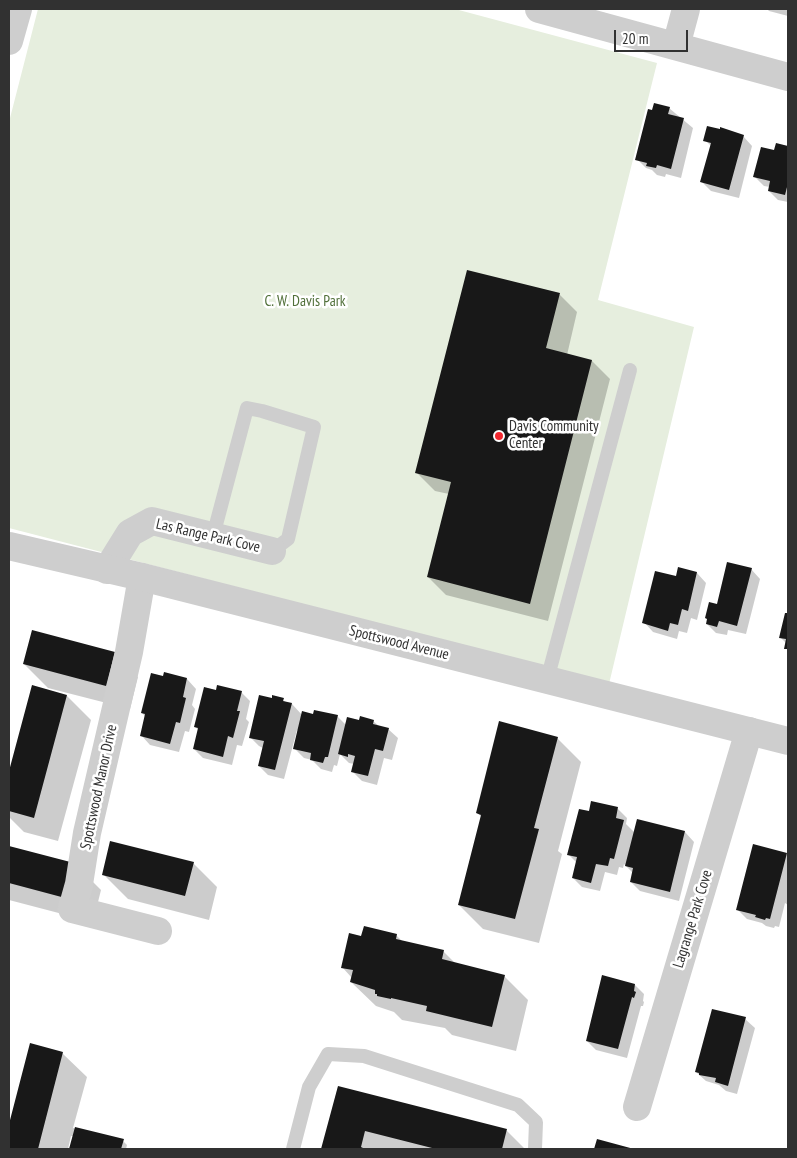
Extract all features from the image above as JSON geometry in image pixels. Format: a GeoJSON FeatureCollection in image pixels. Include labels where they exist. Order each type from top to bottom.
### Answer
{"type":"FeatureCollection","features":[{"type":"Feature","properties":{"kind":"street"},"geometry":{"type":"LineString","coordinates":[[9,42],[18,9]]}},
{"type":"Feature","properties":{"kind":"street"},"geometry":{"type":"LineString","coordinates":[[539,9],[788,77]]}},
{"type":"Feature","properties":{"kind":"street"},"geometry":{"type":"LineString","coordinates":[[676,46],[686,9]]}},
{"type":"Feature","properties":{"kind":"street","name":"Las Range Park Cove"},"geometry":{"type":"LineString","coordinates":[[107,570],[130,533],[152,521],[272,551]]}},
{"type":"Feature","properties":{"kind":"street","name":"Spottswood Avenue"},"geometry":{"type":"LineString","coordinates":[[9,546],[788,741]]}},
{"type":"Feature","properties":{"kind":"street","name":"Spottswood Manor Drive"},"geometry":{"type":"LineString","coordinates":[[142,578],[130,652],[86,833],[80,884],[72,909],[158,930]]}},
{"type":"Feature","properties":{"kind":"street","name":"Lagrange Park Cove"},"geometry":{"type":"LineString","coordinates":[[637,1107],[749,731]]}},
{"type":"Feature","properties":{"kind":"lane"},"geometry":{"type":"LineString","coordinates":[[546,680],[630,370]]}},
{"type":"Feature","properties":{"kind":"lane"},"geometry":{"type":"LineString","coordinates":[[213,536],[248,408],[262,411],[314,427],[288,539],[272,551]]}},
{"type":"Feature","properties":{"kind":"lane"},"geometry":{"type":"LineString","coordinates":[[293,1149],[309,1087],[328,1054],[364,1056],[518,1105],[536,1122],[535,1149]]}},
{"type":"Feature","properties":{"kind":"green space","name":"C. W. Davis Park"},"geometry":{"type":"Polygon","coordinates":[[[38,9],[455,9],[657,63],[598,300],[694,327],[609,684],[9,528],[9,122],[38,9]]]}},
{"type":"Feature","properties":{"kind":"building"},"geometry":{"type":"Polygon","coordinates":[[[654,103],[670,107],[668,114],[684,118],[671,169],[657,165],[656,168],[646,166],[647,163],[635,160],[648,109],[652,110],[654,103]]]}},
{"type":"Feature","properties":{"kind":"building"},"geometry":{"type":"Polygon","coordinates":[[[707,126],[720,129],[720,127],[744,135],[729,190],[700,182],[711,143],[703,141],[707,126]]]}},
{"type":"Feature","properties":{"kind":"building"},"geometry":{"type":"Polygon","coordinates":[[[776,143],[788,146],[788,183],[785,195],[768,191],[770,181],[753,177],[761,147],[774,150],[776,143]]]}},
{"type":"Feature","properties":{"kind":"building","name":"Davis Community Center"},"geometry":{"type":"Polygon","coordinates":[[[467,270],[560,293],[546,348],[592,360],[530,604],[427,577],[451,482],[415,473],[467,270]]]}},
{"type":"Feature","properties":{"kind":"building"},"geometry":{"type":"Polygon","coordinates":[[[727,562],[752,568],[737,626],[719,621],[717,627],[706,624],[707,619],[705,618],[709,602],[717,604],[727,562]]]}},
{"type":"Feature","properties":{"kind":"building"},"geometry":{"type":"Polygon","coordinates":[[[678,567],[697,572],[688,611],[682,609],[678,625],[670,623],[668,631],[642,623],[655,571],[676,576],[678,567]]]}},
{"type":"Feature","properties":{"kind":"building"},"geometry":{"type":"Polygon","coordinates":[[[785,613],[788,613],[788,649],[784,649],[786,639],[779,638],[785,613]]]}},
{"type":"Feature","properties":{"kind":"building"},"geometry":{"type":"Polygon","coordinates":[[[32,630],[115,652],[106,686],[23,664],[32,630]]]}},
{"type":"Feature","properties":{"kind":"building"},"geometry":{"type":"Polygon","coordinates":[[[164,672],[187,678],[183,697],[186,698],[180,723],[176,722],[170,744],[140,736],[145,714],[141,713],[151,673],[163,676],[164,672]]]}},
{"type":"Feature","properties":{"kind":"building"},"geometry":{"type":"Polygon","coordinates":[[[32,685],[67,695],[34,818],[9,811],[9,771],[32,685]]]}},
{"type":"Feature","properties":{"kind":"building"},"geometry":{"type":"Polygon","coordinates":[[[217,685],[242,691],[237,711],[240,711],[233,738],[228,736],[223,757],[193,749],[198,728],[194,727],[204,687],[216,690],[217,685]]]}},
{"type":"Feature","properties":{"kind":"building"},"geometry":{"type":"Polygon","coordinates":[[[259,695],[272,698],[272,695],[284,698],[283,701],[292,703],[275,770],[258,766],[264,741],[249,738],[259,695]]]}},
{"type":"Feature","properties":{"kind":"building"},"geometry":{"type":"Polygon","coordinates":[[[314,710],[338,715],[328,757],[325,757],[323,763],[310,760],[311,753],[293,749],[302,711],[313,714],[314,710]]]}},
{"type":"Feature","properties":{"kind":"building"},"geometry":{"type":"Polygon","coordinates":[[[360,716],[374,720],[373,724],[389,728],[383,751],[375,749],[368,776],[351,772],[355,756],[348,754],[348,757],[338,754],[347,717],[359,720],[360,716]]]}},
{"type":"Feature","properties":{"kind":"building"},"geometry":{"type":"Polygon","coordinates":[[[499,721],[558,737],[534,828],[539,829],[515,919],[458,905],[481,815],[476,813],[499,721]]]}},
{"type":"Feature","properties":{"kind":"building"},"geometry":{"type":"Polygon","coordinates":[[[591,801],[618,807],[616,818],[624,820],[614,859],[610,858],[608,866],[596,864],[591,883],[572,878],[577,857],[567,855],[579,809],[589,811],[591,801]]]}},
{"type":"Feature","properties":{"kind":"building"},"geometry":{"type":"Polygon","coordinates":[[[637,819],[685,831],[670,892],[630,882],[633,868],[625,866],[637,819]]]}},
{"type":"Feature","properties":{"kind":"building"},"geometry":{"type":"Polygon","coordinates":[[[110,841],[194,862],[185,896],[102,875],[110,841]]]}},
{"type":"Feature","properties":{"kind":"building"},"geometry":{"type":"Polygon","coordinates":[[[753,844],[787,853],[770,919],[766,918],[765,920],[755,917],[756,915],[736,910],[753,844]]]}},
{"type":"Feature","properties":{"kind":"building"},"geometry":{"type":"Polygon","coordinates":[[[9,846],[78,864],[69,899],[9,883],[9,846]]]}},
{"type":"Feature","properties":{"kind":"building"},"geometry":{"type":"Polygon","coordinates":[[[364,926],[397,934],[396,939],[444,950],[442,959],[505,975],[492,1027],[426,1011],[427,1006],[377,996],[375,990],[350,982],[353,970],[341,968],[349,933],[361,936],[364,926]]]}},
{"type":"Feature","properties":{"kind":"building"},"geometry":{"type":"Polygon","coordinates":[[[602,975],[635,984],[634,991],[636,992],[634,998],[632,997],[618,1049],[586,1041],[602,975]]]}},
{"type":"Feature","properties":{"kind":"building"},"geometry":{"type":"Polygon","coordinates":[[[712,1009],[746,1017],[728,1086],[715,1082],[716,1078],[699,1075],[699,1073],[695,1072],[712,1009]]]}},
{"type":"Feature","properties":{"kind":"building"},"geometry":{"type":"Polygon","coordinates":[[[30,1043],[63,1052],[38,1149],[9,1149],[9,1124],[30,1043]]]}},
{"type":"Feature","properties":{"kind":"building"},"geometry":{"type":"Polygon","coordinates":[[[338,1086],[507,1129],[502,1149],[436,1149],[365,1131],[361,1147],[365,1149],[321,1149],[338,1086]]]}},
{"type":"Feature","properties":{"kind":"building"},"geometry":{"type":"Polygon","coordinates":[[[75,1127],[124,1139],[121,1149],[69,1149],[75,1127]]]}},
{"type":"Feature","properties":{"kind":"building"},"geometry":{"type":"Polygon","coordinates":[[[597,1139],[634,1149],[594,1149],[597,1139]]]}},
{"type":"Feature","properties":{"kind":"place","name":"Davis Community Center"},"geometry":{"type":"Point","coordinates":[499,436]}}]}
